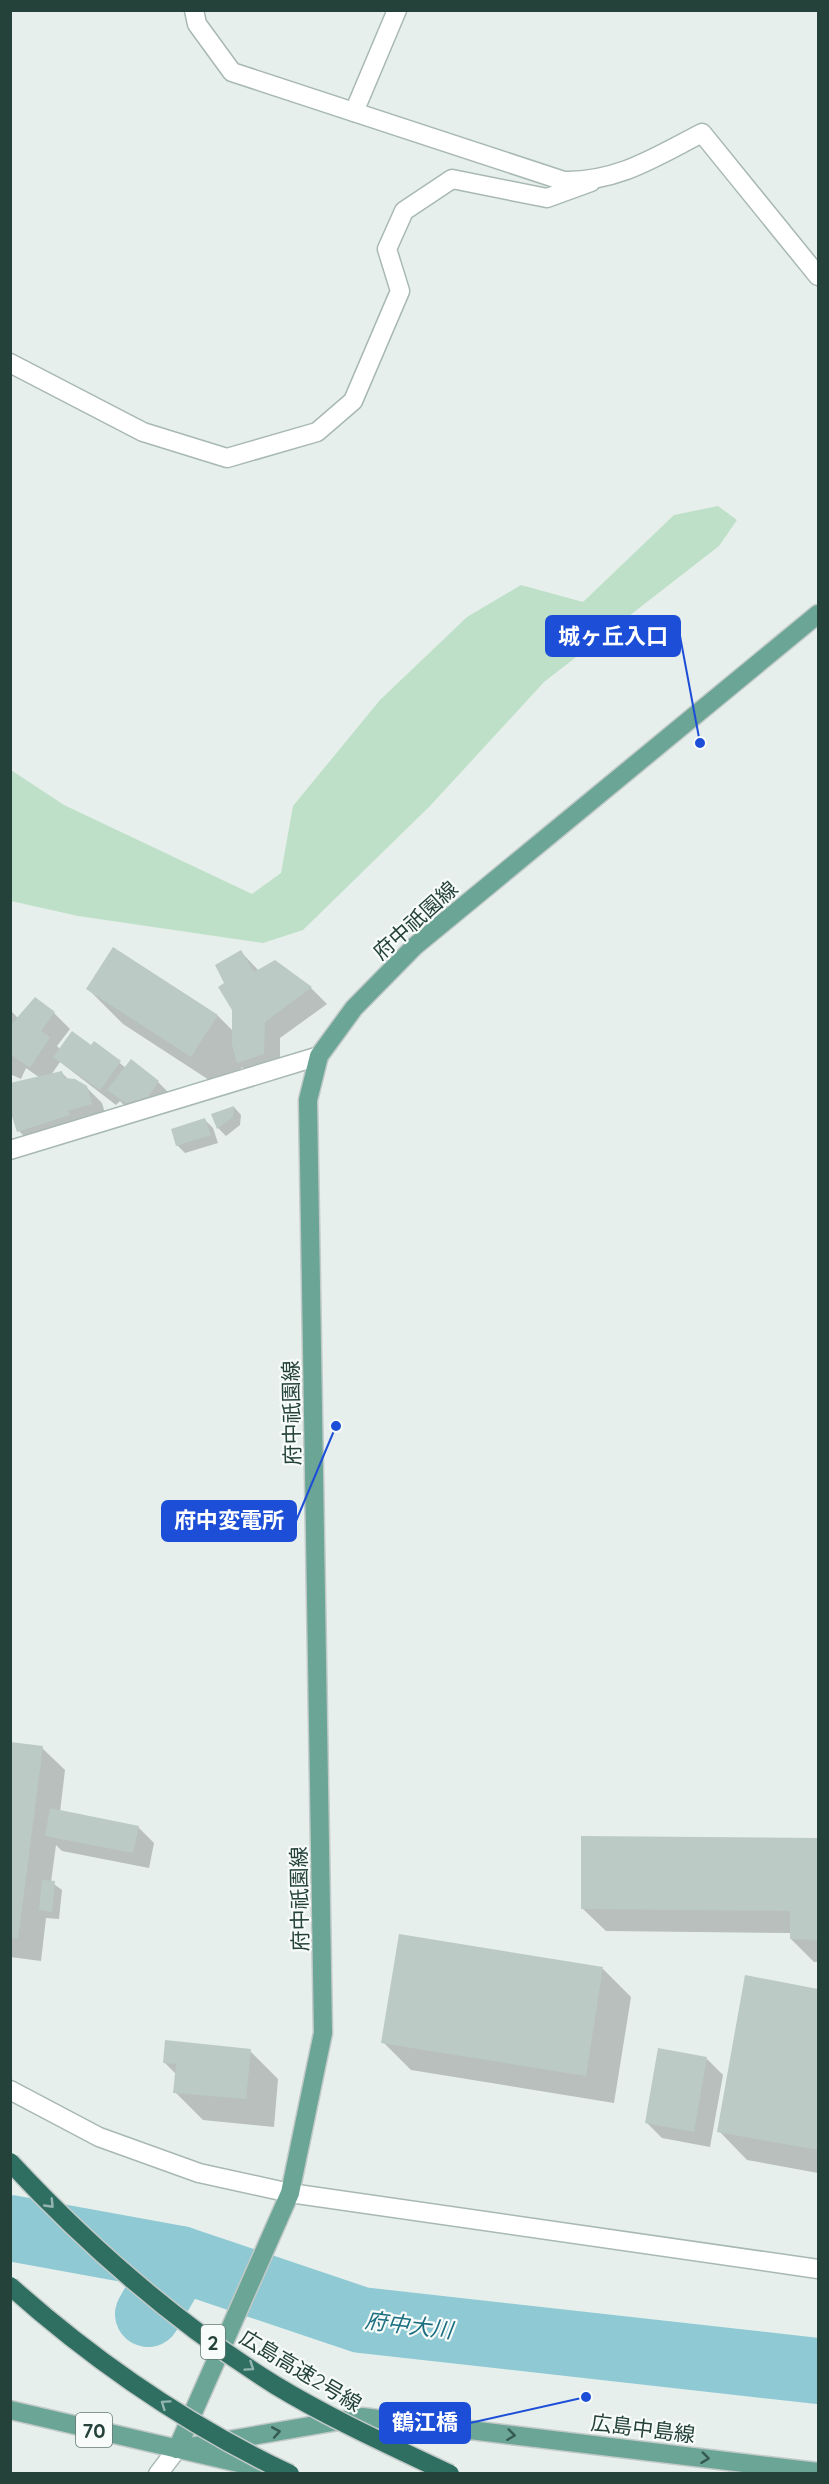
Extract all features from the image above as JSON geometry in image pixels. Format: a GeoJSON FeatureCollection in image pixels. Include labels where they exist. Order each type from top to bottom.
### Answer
{"type":"FeatureCollection","features":[{"type":"Feature","properties":{"kind":"highway","name":"広島高速2号線"},"geometry":{"type":"LineString","coordinates":[[10,2162],[53,2208],[121,2272],[198,2332],[286,2391],[358,2431],[450,2474]]}},
{"type":"Feature","properties":{"kind":"highway"},"geometry":{"type":"LineString","coordinates":[[10,2286],[87,2348],[177,2413],[288,2474]]}},
{"type":"Feature","properties":{"kind":"main road","name":"府中祇園線"},"geometry":{"type":"LineString","coordinates":[[177,2450],[288,2199],[323,2033],[308,1100],[319,1056],[354,1008],[415,946],[819,614]]}},
{"type":"Feature","properties":{"kind":"main road","name":"広島中島線"},"geometry":{"type":"LineString","coordinates":[[10,2410],[288,2474]]}},
{"type":"Feature","properties":{"kind":"main road","name":"広島中島線"},"geometry":{"type":"LineString","coordinates":[[177,2450],[362,2417],[819,2472]]}},
{"type":"Feature","properties":{"kind":"street"},"geometry":{"type":"LineString","coordinates":[[194,10],[197,24],[232,72],[564,181],[591,182]]}},
{"type":"Feature","properties":{"kind":"street"},"geometry":{"type":"LineString","coordinates":[[354,112],[397,10]]}},
{"type":"Feature","properties":{"kind":"street"},"geometry":{"type":"LineString","coordinates":[[10,363],[143,432],[226,458],[317,432],[353,401],[400,291],[387,249],[404,211],[452,179],[547,198],[624,173],[702,133],[819,276]]}},
{"type":"Feature","properties":{"kind":"street"},"geometry":{"type":"LineString","coordinates":[[10,1150],[319,1056]]}},
{"type":"Feature","properties":{"kind":"street"},"geometry":{"type":"LineString","coordinates":[[10,2090],[99,2137],[199,2173],[288,2199],[819,2269]]}},
{"type":"Feature","properties":{"kind":"street"},"geometry":{"type":"LineString","coordinates":[[158,2474],[177,2450]]}},
{"type":"Feature","properties":{"kind":"green space"},"geometry":{"type":"Polygon","coordinates":[[[718,506],[737,520],[719,546],[544,682],[430,806],[303,930],[263,943],[78,916],[11,901],[11,770],[64,805],[252,894],[281,873],[293,806],[380,700],[467,617],[521,585],[583,602],[674,515],[718,506]]]}},
{"type":"Feature","properties":{"kind":"building"},"geometry":{"type":"Polygon","coordinates":[[[113,947],[218,1015],[191,1057],[86,989],[113,947]]]}},
{"type":"Feature","properties":{"kind":"building"},"geometry":{"type":"Polygon","coordinates":[[[241,950],[254,972],[275,960],[312,987],[265,1022],[264,1054],[237,1063],[232,1045],[232,1010],[218,987],[224,983],[215,965],[241,950]]]}},
{"type":"Feature","properties":{"kind":"building"},"geometry":{"type":"Polygon","coordinates":[[[35,997],[55,1012],[41,1031],[50,1037],[30,1068],[10,1054],[10,1026],[35,997]]]}},
{"type":"Feature","properties":{"kind":"building"},"geometry":{"type":"Polygon","coordinates":[[[72,1031],[91,1045],[94,1041],[121,1061],[100,1090],[53,1057],[72,1031]]]}},
{"type":"Feature","properties":{"kind":"building"},"geometry":{"type":"Polygon","coordinates":[[[131,1059],[159,1081],[148,1097],[126,1103],[107,1090],[131,1059]]]}},
{"type":"Feature","properties":{"kind":"building"},"geometry":{"type":"Polygon","coordinates":[[[62,1071],[64,1078],[75,1079],[87,1086],[92,1104],[68,1111],[70,1115],[17,1132],[10,1110],[10,1083],[62,1071]]]}},
{"type":"Feature","properties":{"kind":"building"},"geometry":{"type":"Polygon","coordinates":[[[234,1106],[233,1117],[217,1129],[211,1114],[234,1106]]]}},
{"type":"Feature","properties":{"kind":"building"},"geometry":{"type":"Polygon","coordinates":[[[205,1118],[211,1135],[176,1146],[171,1129],[205,1118]]]}},
{"type":"Feature","properties":{"kind":"building"},"geometry":{"type":"Polygon","coordinates":[[[10,1742],[43,1746],[18,1939],[10,1938],[10,1742]]]}},
{"type":"Feature","properties":{"kind":"building"},"geometry":{"type":"Polygon","coordinates":[[[50,1808],[139,1826],[133,1853],[45,1836],[50,1808]]]}},
{"type":"Feature","properties":{"kind":"building"},"geometry":{"type":"Polygon","coordinates":[[[581,1836],[818,1838],[818,1940],[790,1939],[790,1911],[581,1909],[581,1836]]]}},
{"type":"Feature","properties":{"kind":"building"},"geometry":{"type":"Polygon","coordinates":[[[42,1880],[55,1881],[52,1912],[39,1910],[42,1880]]]}},
{"type":"Feature","properties":{"kind":"building"},"geometry":{"type":"Polygon","coordinates":[[[399,1934],[603,1967],[586,2076],[381,2043],[399,1934]]]}},
{"type":"Feature","properties":{"kind":"building"},"geometry":{"type":"Polygon","coordinates":[[[745,1975],[818,1989],[818,2150],[717,2132],[745,1975]]]}},
{"type":"Feature","properties":{"kind":"building"},"geometry":{"type":"Polygon","coordinates":[[[165,2040],[251,2049],[246,2099],[173,2093],[176,2064],[163,2063],[165,2040]]]}},
{"type":"Feature","properties":{"kind":"building"},"geometry":{"type":"Polygon","coordinates":[[[658,2048],[707,2057],[694,2132],[645,2123],[658,2048]]]}},
{"type":"Feature","properties":{"kind":"waterway","name":"府中大川"},"geometry":{"type":"LineString","coordinates":[[10,2228],[180,2259],[361,2320],[818,2371]]}},
{"type":"Feature","properties":{"kind":"waterway"},"geometry":{"type":"LineString","coordinates":[[148,2314],[180,2259]]}},
{"type":"Feature","properties":{"kind":"place","name":"城ヶ丘入口"},"geometry":{"type":"Point","coordinates":[700,743]}},
{"type":"Feature","properties":{"kind":"place","name":"府中変電所"},"geometry":{"type":"Point","coordinates":[336,1426]}},
{"type":"Feature","properties":{"kind":"place","name":"鶴江橋"},"geometry":{"type":"Point","coordinates":[586,2397]}}]}
